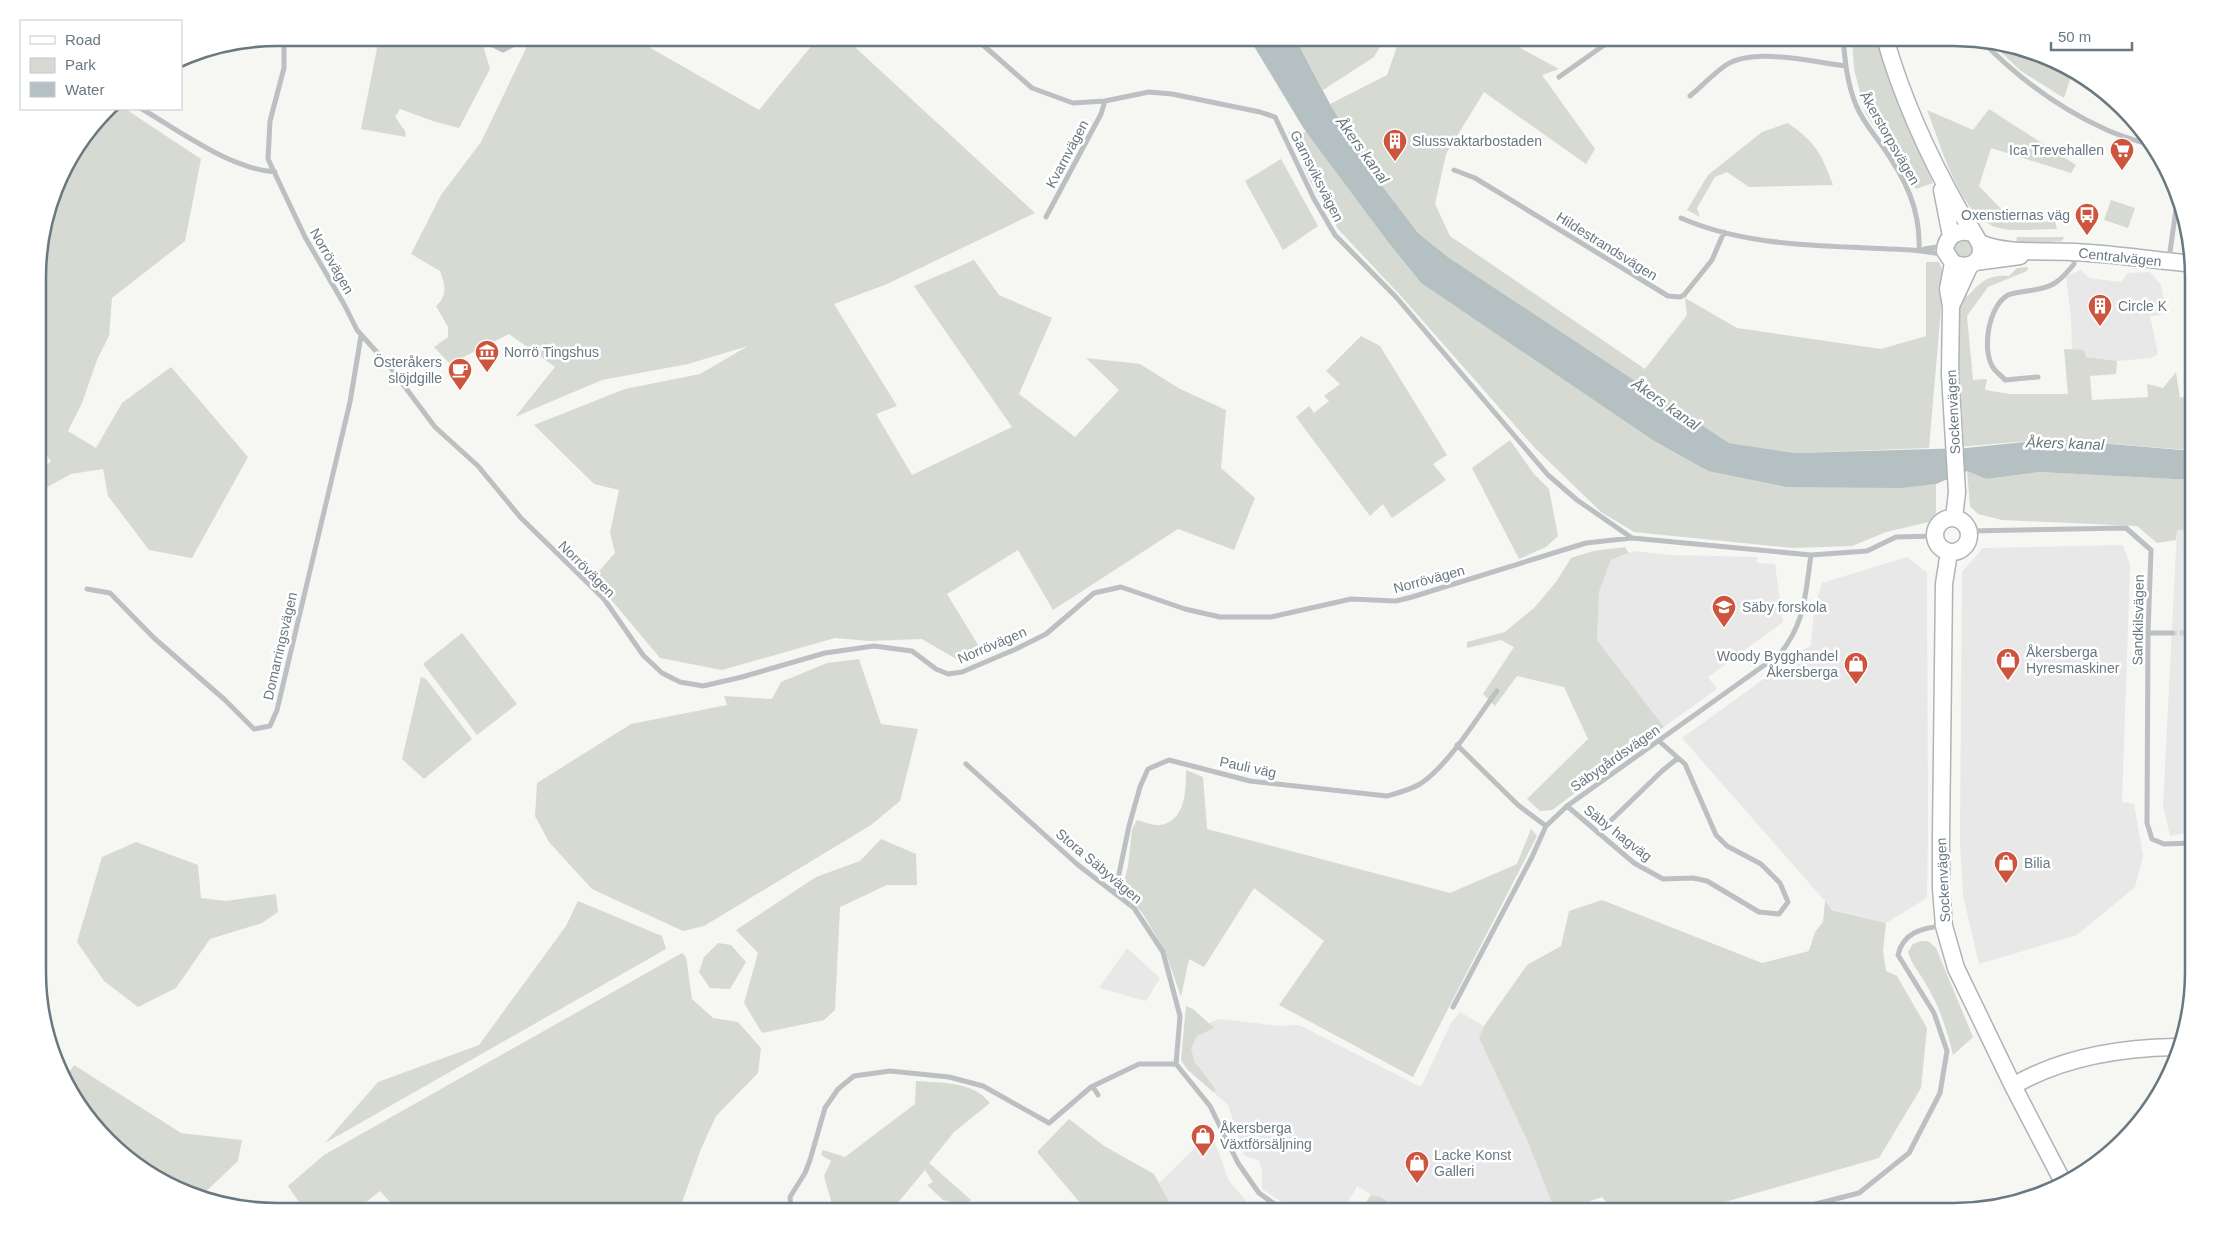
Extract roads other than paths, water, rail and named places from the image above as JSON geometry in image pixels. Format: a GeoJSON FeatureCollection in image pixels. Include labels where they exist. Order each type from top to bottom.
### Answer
{"type":"FeatureCollection","features":[{"type":"Feature","properties":{"kind":"street","name":"Norrövägen"},"geometry":{"type":"LineString","coordinates":[[284,46],[284,68],[270,121],[268,158],[305,237],[361,336],[390,367],[435,427],[478,466],[521,518],[604,599],[643,655],[662,673],[680,682],[703,686],[825,653],[874,646],[912,651],[936,669],[948,674],[962,672],[1046,634],[1094,593],[1110,588],[1121,587],[1186,609],[1220,617],[1272,617],[1351,599],[1396,601],[1586,543],[1632,538],[1811,555],[1867,551],[1896,537],[1935,536]]}},
{"type":"Feature","properties":{"kind":"street"},"geometry":{"type":"LineString","coordinates":[[495,46],[503,50],[510,46]]}},
{"type":"Feature","properties":{"kind":"street","name":"Garnsviksvägen"},"geometry":{"type":"LineString","coordinates":[[984,46],[1032,88],[1073,103],[1105,101],[1148,92],[1172,94],[1260,112],[1274,117],[1314,199],[1335,235],[1396,297],[1548,475],[1577,500],[1632,538]]}},
{"type":"Feature","properties":{"kind":"street"},"geometry":{"type":"LineString","coordinates":[[1558,77],[1602,46]]}},
{"type":"Feature","properties":{"kind":"street","name":"Åkerstorpsvägen"},"geometry":{"type":"LineString","coordinates":[[1844,46],[1849,87],[1857,107],[1903,176],[1909,191],[1920,229],[1919,250]]}},
{"type":"Feature","properties":{"kind":"street","name":"Sockenvägen"},"geometry":{"type":"LineString","coordinates":[[1887,46],[1897,82],[1938,171],[1976,238],[1980,255],[1973,264],[1951,306]]}},
{"type":"Feature","properties":{"kind":"street"},"geometry":{"type":"LineString","coordinates":[[1991,49],[2016,74],[2064,108],[2107,131],[2141,142]]}},
{"type":"Feature","properties":{"kind":"street"},"geometry":{"type":"LineString","coordinates":[[1690,96],[1727,64],[1757,56],[1772,56],[1846,66]]}},
{"type":"Feature","properties":{"kind":"street","name":"Kvarnvägen"},"geometry":{"type":"LineString","coordinates":[[1046,216],[1101,114],[1105,101]]}},
{"type":"Feature","properties":{"kind":"street"},"geometry":{"type":"LineString","coordinates":[[144,110],[212,151],[262,171],[275,172]]}},
{"type":"Feature","properties":{"kind":"street","name":"Hildestrandsvägen"},"geometry":{"type":"LineString","coordinates":[[1454,170],[1475,178],[1668,296],[1680,297],[1684,295],[1712,260],[1724,232]]}},
{"type":"Feature","properties":{"kind":"street","name":"Sockenvägen"},"geometry":{"type":"LineString","coordinates":[[1938,171],[1949,250],[1948,289],[1951,306],[1950,375],[1957,492],[1954,518]]}},
{"type":"Feature","properties":{"kind":"street"},"geometry":{"type":"LineString","coordinates":[[2168,262],[2176,214]]}},
{"type":"Feature","properties":{"kind":"street"},"geometry":{"type":"LineString","coordinates":[[1681,218],[1724,232],[1779,244],[1949,250],[1964,266],[1973,264]]}},
{"type":"Feature","properties":{"kind":"street"},"geometry":{"type":"LineString","coordinates":[[1949,250],[1962,231],[1976,238]]}},
{"type":"Feature","properties":{"kind":"street","name":"Centralvägen"},"geometry":{"type":"LineString","coordinates":[[1976,238],[1989,247],[2047,252],[2074,252],[2184,263]]}},
{"type":"Feature","properties":{"kind":"street"},"geometry":{"type":"LineString","coordinates":[[1919,250],[1949,250]]}},
{"type":"Feature","properties":{"kind":"street","name":"Centralvägen"},"geometry":{"type":"LineString","coordinates":[[1973,264],[2047,252]]}},
{"type":"Feature","properties":{"kind":"street"},"geometry":{"type":"LineString","coordinates":[[2038,377],[2006,380],[1994,369],[1989,355],[1990,324],[1996,306],[2008,295],[2046,289],[2063,278],[2074,264],[2074,252]]}},
{"type":"Feature","properties":{"kind":"street","name":"Domarringsvägen"},"geometry":{"type":"LineString","coordinates":[[86,589],[110,593],[154,638],[225,700],[254,729],[270,726],[277,710],[350,402],[361,336]]}},
{"type":"Feature","properties":{"kind":"street"},"geometry":{"type":"LineString","coordinates":[[1954,518],[1962,522],[1968,531],[1968,541],[1959,551],[1949,552],[1938,545],[1935,536],[1939,524],[1945,519],[1954,518]]}},
{"type":"Feature","properties":{"kind":"street","name":"Sandkilsvägen"},"geometry":{"type":"LineString","coordinates":[[1968,531],[2126,528],[2151,550],[2148,633],[2147,823],[2152,839],[2164,844],[2185,844]]}},
{"type":"Feature","properties":{"kind":"street","name":"Sockenvägen"},"geometry":{"type":"LineString","coordinates":[[1949,552],[1944,584],[1941,838],[1941,888],[1944,926],[1956,968],[2013,1086],[2060,1177]]}},
{"type":"Feature","properties":{"kind":"street","name":"Säbygårdsvägen"},"geometry":{"type":"LineString","coordinates":[[1454,1008],[1546,826],[1567,806],[1780,654],[1793,637],[1802,616],[1811,555]]}},
{"type":"Feature","properties":{"kind":"street"},"geometry":{"type":"LineString","coordinates":[[2148,633],[2172,633]]}},
{"type":"Feature","properties":{"kind":"street","name":"Pauli väg"},"geometry":{"type":"LineString","coordinates":[[1115,893],[1129,826],[1140,787],[1148,769],[1155,765],[1169,760],[1257,782],[1387,796],[1407,790],[1429,778],[1457,745],[1497,691]]}},
{"type":"Feature","properties":{"kind":"street","name":"Säby hagväg"},"geometry":{"type":"LineString","coordinates":[[1567,806],[1634,863],[1663,879],[1693,878],[1707,881],[1759,912],[1779,914],[1788,902],[1780,883],[1761,864],[1727,846],[1716,835],[1685,764],[1659,741]]}},
{"type":"Feature","properties":{"kind":"street"},"geometry":{"type":"LineString","coordinates":[[1457,745],[1518,804],[1546,826]]}},
{"type":"Feature","properties":{"kind":"street"},"geometry":{"type":"LineString","coordinates":[[1598,833],[1678,758]]}},
{"type":"Feature","properties":{"kind":"street","name":"Stora Säbyvägen"},"geometry":{"type":"LineString","coordinates":[[966,764],[1078,865],[1134,908],[1163,952],[1180,1016],[1176,1064]]}},
{"type":"Feature","properties":{"kind":"street"},"geometry":{"type":"LineString","coordinates":[[1820,1203],[1860,1193],[1909,1153],[1940,1093],[1947,1051],[1934,1013],[1898,955],[1900,946],[1912,932],[1929,927],[1944,926]]}},
{"type":"Feature","properties":{"kind":"street"},"geometry":{"type":"LineString","coordinates":[[2013,1086],[2044,1071],[2098,1054],[2136,1048],[2172,1047]]}},
{"type":"Feature","properties":{"kind":"street"},"geometry":{"type":"LineString","coordinates":[[790,1203],[790,1197],[805,1173],[825,1108],[838,1089],[854,1076],[890,1071],[949,1077],[983,1086],[1049,1123],[1093,1087],[1138,1064],[1176,1064],[1210,1106],[1238,1162],[1259,1193],[1273,1203]]}},
{"type":"Feature","properties":{"kind":"street"},"geometry":{"type":"LineString","coordinates":[[1093,1087],[1098,1095]]}},
{"type":"Feature","properties":{"kind":"water","name":"Åkers kanal"},"geometry":{"type":"Polygon","coordinates":[[[1254,46],[1299,46],[1330,104],[1370,170],[1418,233],[1448,257],[1729,443],[1795,453],[1966,448],[2052,439],[2185,450],[2185,480],[2039,472],[1986,479],[1967,471],[1936,484],[1903,488],[1787,487],[1708,471],[1654,441],[1421,283],[1304,129],[1254,46]]]}},
{"type":"Feature","properties":{"kind":"tunnel"},"geometry":{"type":"LineString","coordinates":[[2172,633],[2185,633]]}},
{"type":"Feature","properties":{"kind":"place","name":"Slussvaktarbostaden"},"geometry":{"type":"Point","coordinates":[1395,162]}},
{"type":"Feature","properties":{"kind":"place","name":"Ica Trevehallen"},"geometry":{"type":"Point","coordinates":[2122,171]}},
{"type":"Feature","properties":{"kind":"place","name":"Oxenstiernas väg"},"geometry":{"type":"Point","coordinates":[2087,236]}},
{"type":"Feature","properties":{"kind":"place","name":"Circle K"},"geometry":{"type":"Point","coordinates":[2100,327]}},
{"type":"Feature","properties":{"kind":"place","name":"Norrö Tingshus"},"geometry":{"type":"Point","coordinates":[487,373]}},
{"type":"Feature","properties":{"kind":"place","name":"Österåkers slöjdgille"},"geometry":{"type":"Point","coordinates":[460,391]}},
{"type":"Feature","properties":{"kind":"place","name":"Säby forskola"},"geometry":{"type":"Point","coordinates":[1724,628]}},
{"type":"Feature","properties":{"kind":"place","name":"Åkersberga Hyresmaskiner"},"geometry":{"type":"Point","coordinates":[2008,681]}},
{"type":"Feature","properties":{"kind":"place","name":"Woody Bygghandel Åkersberga"},"geometry":{"type":"Point","coordinates":[1856,685]}},
{"type":"Feature","properties":{"kind":"place","name":"Bilia"},"geometry":{"type":"Point","coordinates":[2006,884]}},
{"type":"Feature","properties":{"kind":"place","name":"Åkersberga Växtförsäljning"},"geometry":{"type":"Point","coordinates":[1203,1157]}},
{"type":"Feature","properties":{"kind":"place","name":"Lacke Konst Galleri"},"geometry":{"type":"Point","coordinates":[1417,1184]}}]}
